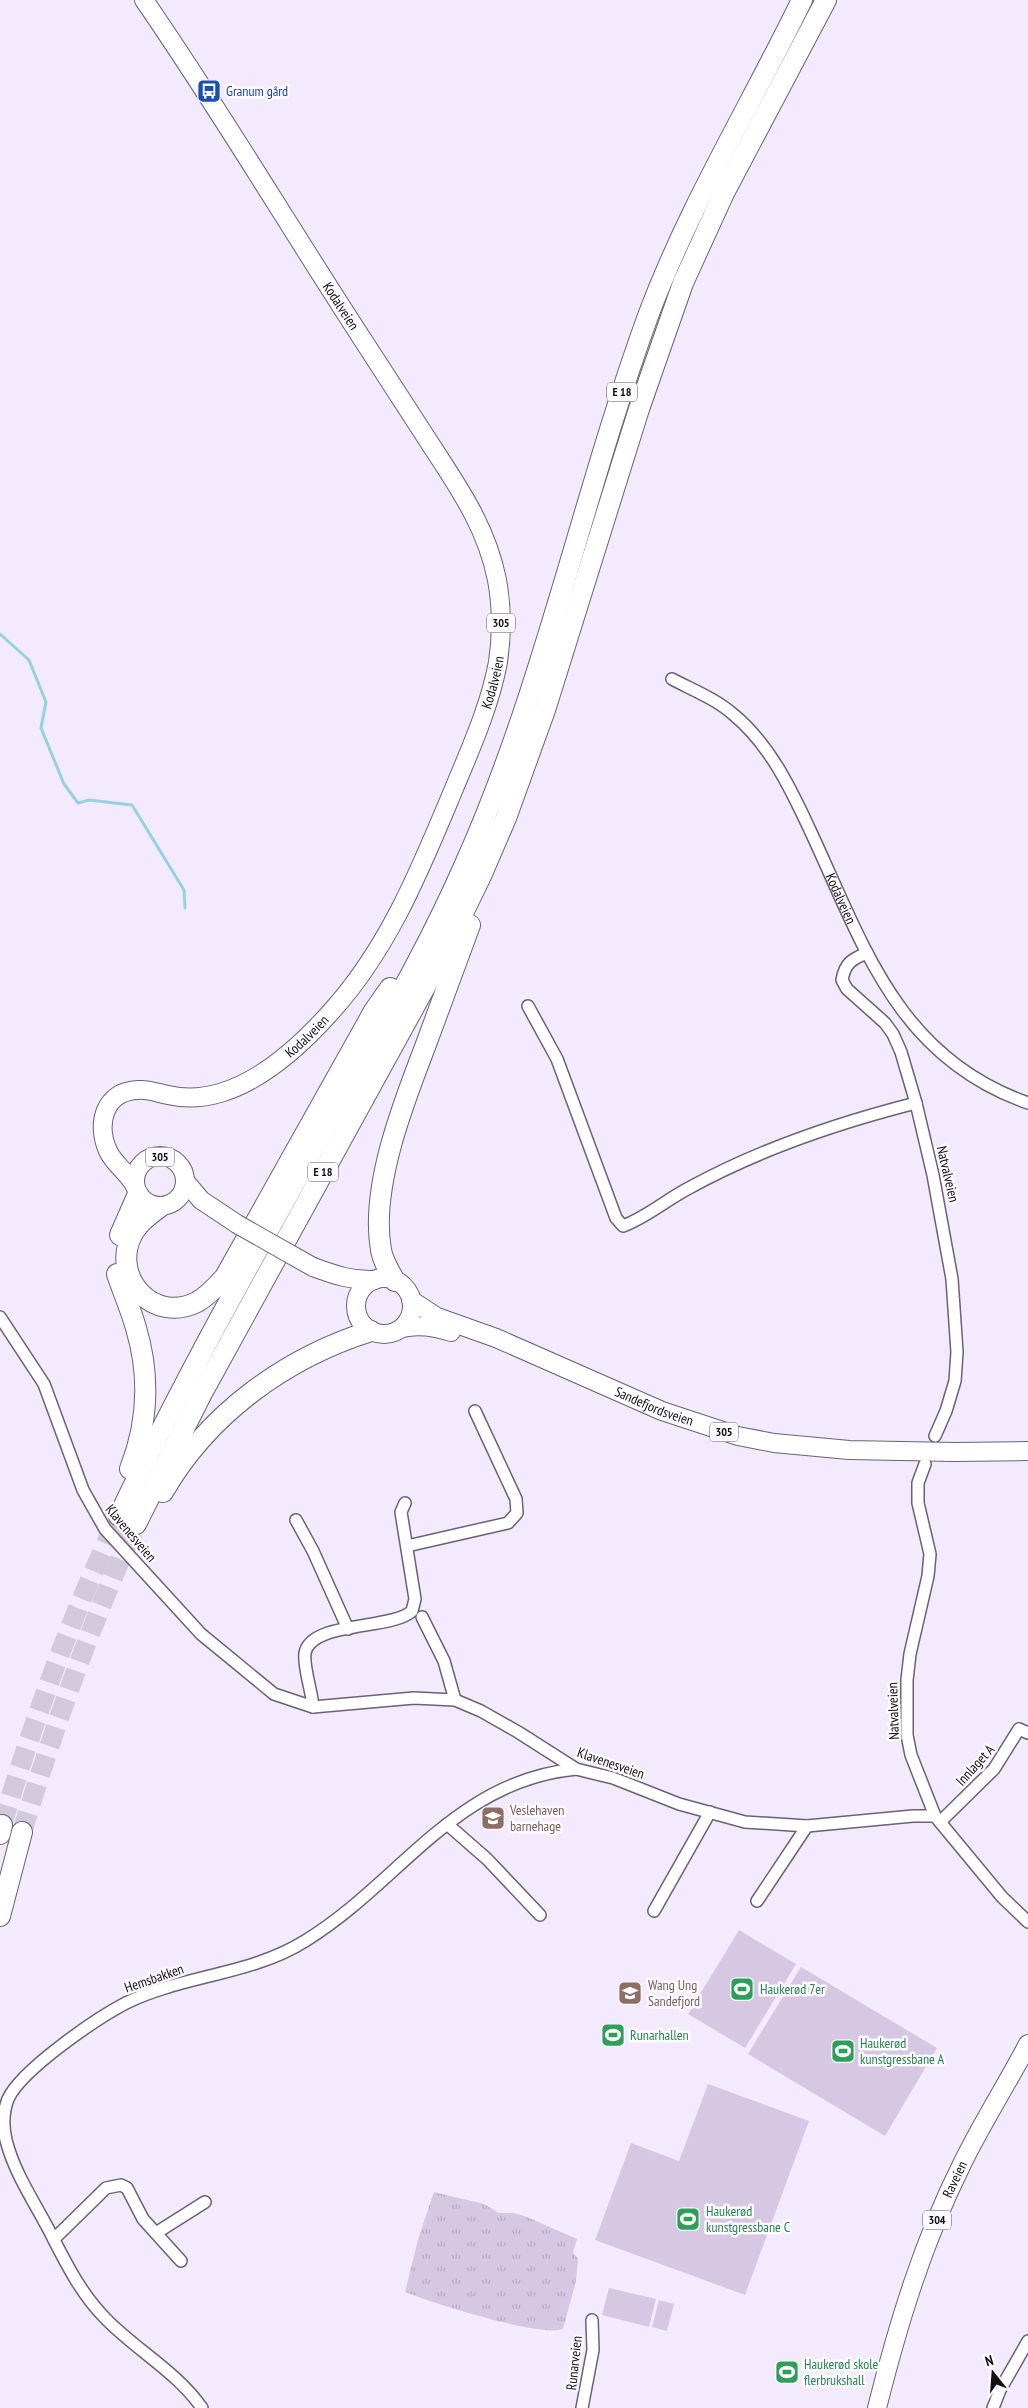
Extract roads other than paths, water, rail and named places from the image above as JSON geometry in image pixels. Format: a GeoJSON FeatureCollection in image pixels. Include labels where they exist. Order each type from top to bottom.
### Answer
{"type":"FeatureCollection","features":[{"type":"Feature","properties":{"kind":"highway","name":"E 18"},"geometry":{"type":"LineString","coordinates":[[128,1520],[184,1385],[390,1012],[464,868],[491,804],[527,704],[618,405],[658,292],[706,182],[802,0]]}},
{"type":"Feature","properties":{"kind":"highway","name":"E 18"},"geometry":{"type":"LineString","coordinates":[[128,1520],[230,1340],[441,958],[506,818],[546,710],[639,409],[684,283],[724,193],[826,0]]}},
{"type":"Feature","properties":{"kind":"highway"},"geometry":{"type":"LineString","coordinates":[[385,1280],[380,1239],[382,1196],[390,1149],[404,1101],[471,921],[507,835],[506,818]]}},
{"type":"Feature","properties":{"kind":"highway","name":"E 18"},"geometry":{"type":"LineString","coordinates":[[166,1205],[145,1218],[132,1235],[126,1259],[128,1273],[136,1289],[150,1301],[171,1307],[195,1303],[205,1297],[225,1277],[374,1012],[415,947],[450,878],[464,868]]}},
{"type":"Feature","properties":{"kind":"highway"},"geometry":{"type":"LineString","coordinates":[[128,1520],[132,1465],[142,1433],[146,1397],[144,1362],[136,1328],[120,1282],[116,1262],[117,1244],[137,1190]]}},
{"type":"Feature","properties":{"kind":"highway"},"geometry":{"type":"LineString","coordinates":[[128,1520],[166,1488],[194,1448],[230,1409],[279,1373],[334,1346],[371,1332]]}},
{"type":"Feature","properties":{"kind":"highway"},"geometry":{"type":"LineString","coordinates":[[0,1916],[22,1832]]}},
{"type":"Feature","properties":{"kind":"main road","name":"Kodalveien"},"geometry":{"type":"LineString","coordinates":[[137,1190],[129,1175],[110,1156],[104,1141],[101,1129],[103,1113],[108,1105],[121,1094],[138,1090],[194,1098],[233,1088],[262,1072],[324,1020],[349,992],[383,944],[436,832],[490,696],[500,644],[501,611],[497,580],[487,544],[475,515],[294,234],[202,85],[144,0]]}},
{"type":"Feature","properties":{"kind":"main road","name":"305"},"geometry":{"type":"LineString","coordinates":[[104,1141],[123,1156],[138,1161],[152,1158],[172,1159],[181,1168],[185,1181],[191,1191],[201,1200],[237,1224],[313,1267],[339,1286],[356,1304],[361,1323],[371,1332],[387,1334],[402,1328]]}},
{"type":"Feature","properties":{"kind":"main road","name":"305"},"geometry":{"type":"LineString","coordinates":[[152,1158],[137,1171],[137,1190],[147,1203],[197,1208],[237,1224]]}},
{"type":"Feature","properties":{"kind":"main road","name":"305"},"geometry":{"type":"LineString","coordinates":[[166,1205],[182,1194],[185,1181]]}},
{"type":"Feature","properties":{"kind":"main road","name":"305"},"geometry":{"type":"LineString","coordinates":[[313,1267],[343,1278],[385,1280],[405,1288],[411,1300]]}},
{"type":"Feature","properties":{"kind":"main road"},"geometry":{"type":"LineString","coordinates":[[356,1304],[364,1286],[385,1280]]}},
{"type":"Feature","properties":{"kind":"main road"},"geometry":{"type":"LineString","coordinates":[[402,1328],[411,1315],[411,1300]]}},
{"type":"Feature","properties":{"kind":"main road","name":"Sandefjordsveien"},"geometry":{"type":"LineString","coordinates":[[411,1300],[437,1317],[496,1338],[662,1411],[738,1436],[815,1447],[954,1452],[1028,1451]]}},
{"type":"Feature","properties":{"kind":"main road","name":"Sandefjordsveien"},"geometry":{"type":"LineString","coordinates":[[402,1328],[414,1325],[436,1327],[556,1365]]}},
{"type":"Feature","properties":{"kind":"main road","name":"Sandefjordsveien"},"geometry":{"type":"LineString","coordinates":[[904,1450],[1028,1443]]}},
{"type":"Feature","properties":{"kind":"main road","name":"Raveien"},"geometry":{"type":"LineString","coordinates":[[877,2408],[900,2321],[930,2235],[962,2164],[1026,2052]]}},
{"type":"Feature","properties":{"kind":"street","name":"Kodalveien"},"geometry":{"type":"LineString","coordinates":[[672,679],[704,695],[734,714],[764,746],[794,796],[867,952],[901,1011],[934,1048],[961,1070],[987,1086],[1028,1103]]}},
{"type":"Feature","properties":{"kind":"street","name":"Natvalveien"},"geometry":{"type":"LineString","coordinates":[[867,952],[851,960],[844,969],[842,980],[851,993],[885,1023],[893,1034],[901,1052],[916,1103],[946,1238],[952,1279],[957,1352],[955,1381],[946,1411],[935,1436]]}},
{"type":"Feature","properties":{"kind":"street"},"geometry":{"type":"LineString","coordinates":[[528,1006],[556,1059],[616,1218],[623,1226],[637,1221],[688,1188],[763,1152],[853,1119],[916,1103]]}},
{"type":"Feature","properties":{"kind":"street","name":"Klavenesveien"},"geometry":{"type":"LineString","coordinates":[[0,1317],[44,1384],[83,1490],[105,1529],[207,1639],[274,1694],[313,1707],[414,1698],[455,1700],[481,1711],[518,1732],[576,1769],[613,1778],[679,1804],[745,1822],[806,1826],[913,1816],[938,1819]]}},
{"type":"Feature","properties":{"kind":"street"},"geometry":{"type":"LineString","coordinates":[[407,1546],[508,1523],[517,1513],[518,1506],[516,1500],[475,1411]]}},
{"type":"Feature","properties":{"kind":"street","name":"Natvalveien"},"geometry":{"type":"LineString","coordinates":[[925,1464],[918,1483],[918,1503],[930,1554],[928,1576],[910,1654],[906,1705],[907,1735],[911,1755],[938,1819],[1002,1897],[1028,1922]]}},
{"type":"Feature","properties":{"kind":"street"},"geometry":{"type":"LineString","coordinates":[[313,1707],[312,1690],[305,1658],[307,1647],[321,1637],[348,1628],[397,1620],[412,1611],[415,1599],[401,1512],[406,1503]]}},
{"type":"Feature","properties":{"kind":"street"},"geometry":{"type":"LineString","coordinates":[[296,1520],[317,1559],[348,1628]]}},
{"type":"Feature","properties":{"kind":"street"},"geometry":{"type":"LineString","coordinates":[[422,1617],[444,1660],[455,1700]]}},
{"type":"Feature","properties":{"kind":"street","name":"Innlaget A"},"geometry":{"type":"LineString","coordinates":[[938,1819],[994,1769],[1019,1729],[1028,1733]]}},
{"type":"Feature","properties":{"kind":"street","name":"Hemsbakken"},"geometry":{"type":"LineString","coordinates":[[202,2408],[188,2389],[120,2334],[91,2303],[71,2274],[54,2239],[38,2213],[7,2144],[4,2120],[5,2095],[36,2067],[98,2020],[129,2001],[156,1991],[262,1961],[302,1943],[358,1900],[468,1807],[509,1785],[551,1771],[576,1769]]}},
{"type":"Feature","properties":{"kind":"street"},"geometry":{"type":"LineString","coordinates":[[654,1911],[663,1892],[681,1865],[710,1812]]}},
{"type":"Feature","properties":{"kind":"street"},"geometry":{"type":"LineString","coordinates":[[447,1824],[487,1859],[540,1915]]}},
{"type":"Feature","properties":{"kind":"street"},"geometry":{"type":"LineString","coordinates":[[757,1901],[806,1826]]}},
{"type":"Feature","properties":{"kind":"street"},"geometry":{"type":"LineString","coordinates":[[54,2239],[106,2188],[121,2185],[127,2188],[142,2219],[181,2261]]}},
{"type":"Feature","properties":{"kind":"street"},"geometry":{"type":"LineString","coordinates":[[156,2233],[205,2202]]}},
{"type":"Feature","properties":{"kind":"street","name":"Runarveien"},"geometry":{"type":"LineString","coordinates":[[582,2408],[593,2350],[592,2320]]}},
{"type":"Feature","properties":{"kind":"street"},"geometry":{"type":"LineString","coordinates":[[993,2408],[1000,2390],[1028,2341]]}},
{"type":"Feature","properties":{"kind":"waterway"},"geometry":{"type":"LineString","coordinates":[[0,634],[29,660],[46,702],[41,728],[64,784],[78,803],[89,800],[132,805],[184,890],[185,908]]}},
{"type":"Feature","properties":{"kind":"tunnel"},"geometry":{"type":"LineString","coordinates":[[2,1825],[54,1668],[119,1516]]}},
{"type":"Feature","properties":{"kind":"tunnel"},"geometry":{"type":"LineString","coordinates":[[22,1832],[74,1676],[136,1524]]}},
{"type":"Feature","properties":{"kind":"place","name":"Granum gård"},"geometry":{"type":"Point","coordinates":[209,91]}},
{"type":"Feature","properties":{"kind":"place","name":"Veslehaven barnehage"},"geometry":{"type":"Point","coordinates":[493,1818]}},
{"type":"Feature","properties":{"kind":"place","name":"Haukerød 7er"},"geometry":{"type":"Point","coordinates":[742,1989]}},
{"type":"Feature","properties":{"kind":"place","name":"Wang Ung Sandefjord"},"geometry":{"type":"Point","coordinates":[630,1993]}},
{"type":"Feature","properties":{"kind":"place","name":"Runarhallen"},"geometry":{"type":"Point","coordinates":[613,2035]}},
{"type":"Feature","properties":{"kind":"place","name":"Haukerød kunstgressbane A"},"geometry":{"type":"Point","coordinates":[843,2051]}},
{"type":"Feature","properties":{"kind":"place","name":"Haukerød kunstgressbane C"},"geometry":{"type":"Point","coordinates":[688,2219]}},
{"type":"Feature","properties":{"kind":"place","name":"Haukerød skole flerbrukshall"},"geometry":{"type":"Point","coordinates":[787,2372]}}]}
